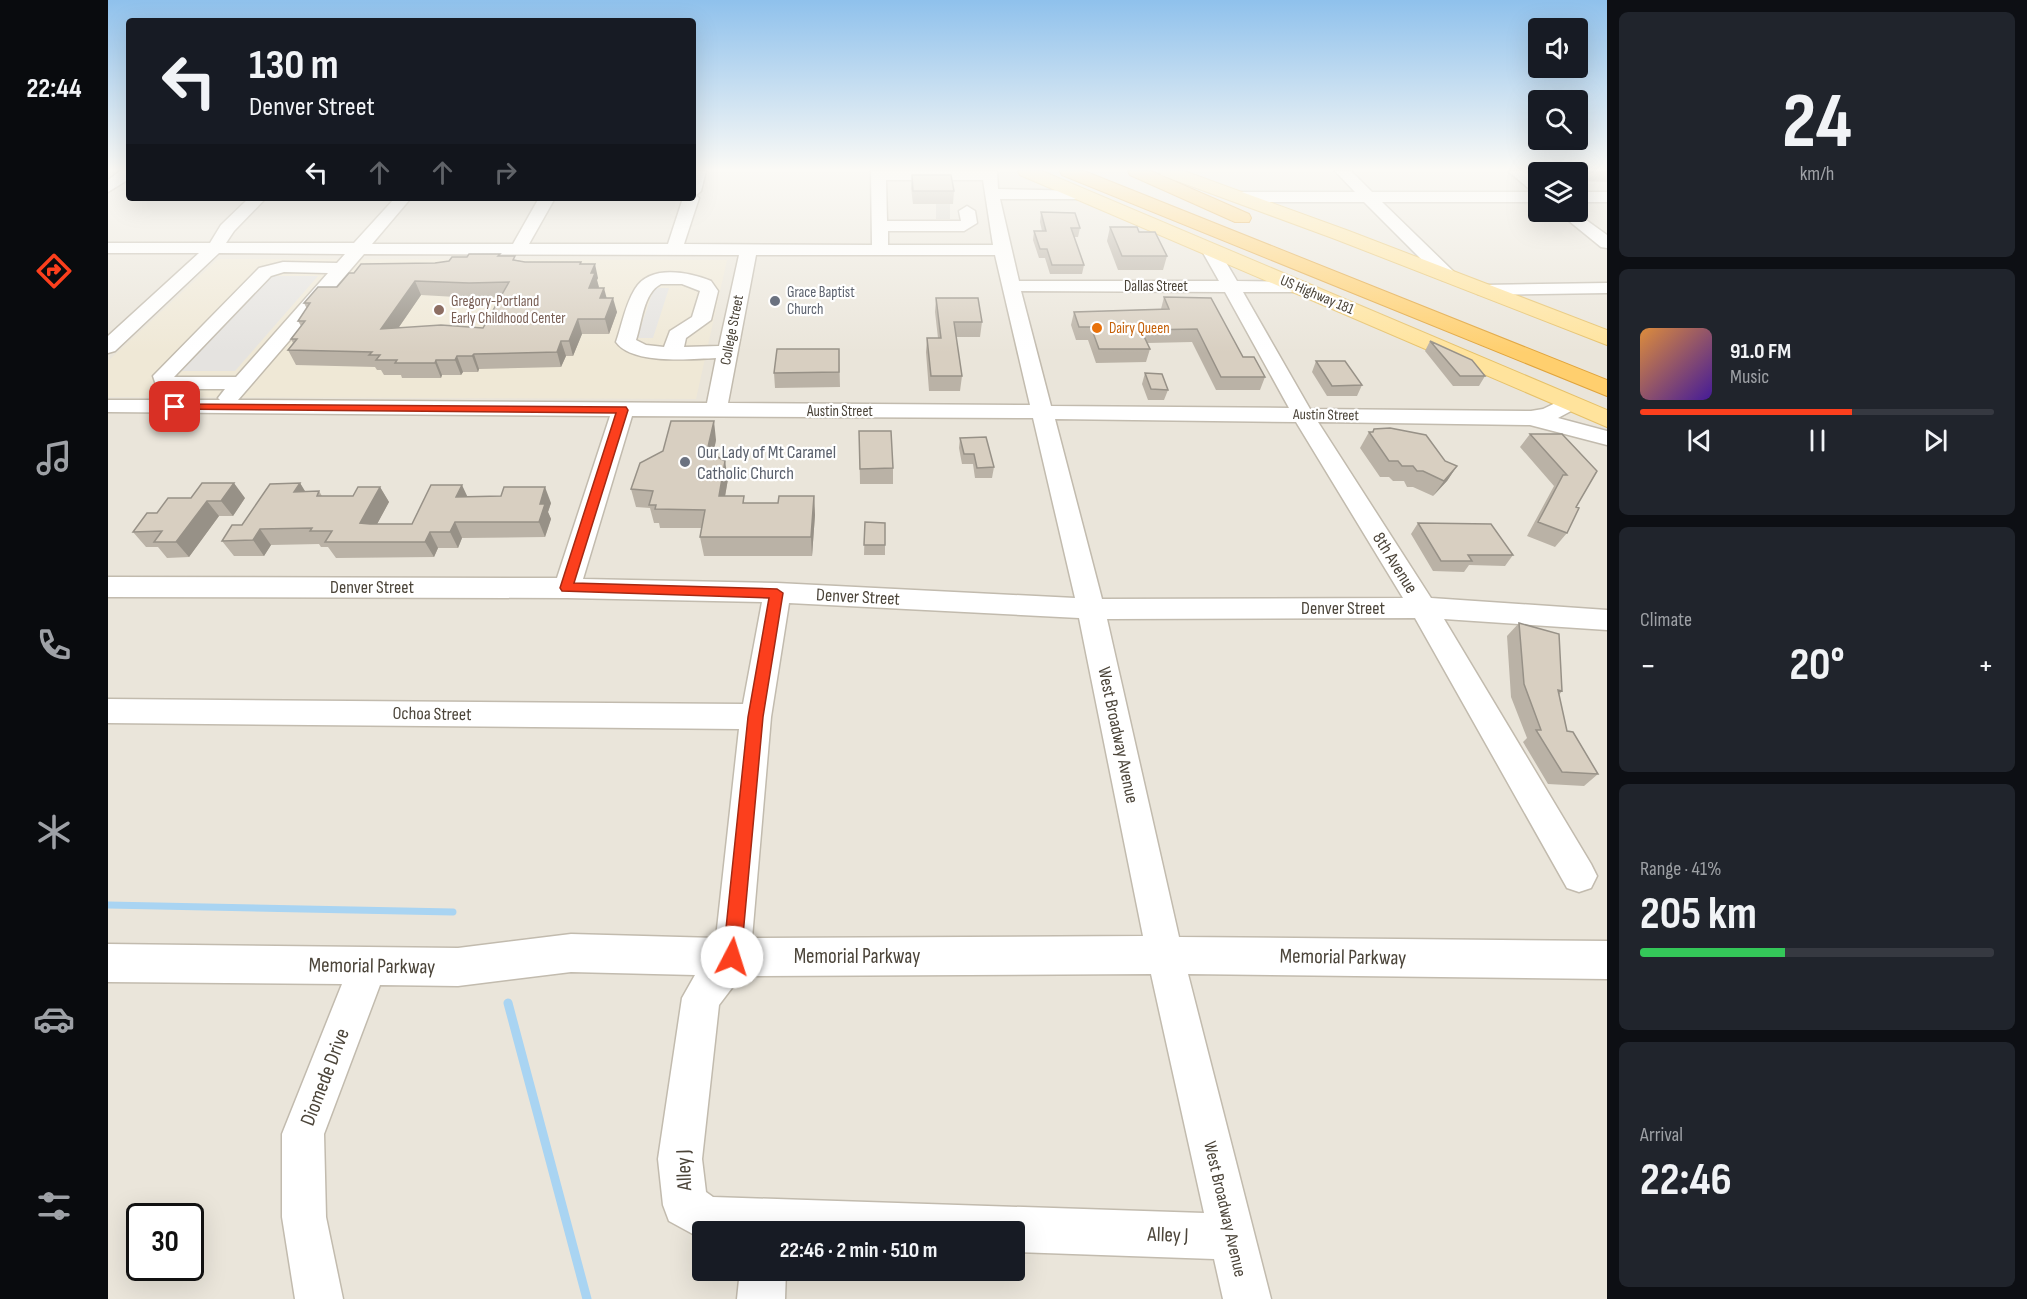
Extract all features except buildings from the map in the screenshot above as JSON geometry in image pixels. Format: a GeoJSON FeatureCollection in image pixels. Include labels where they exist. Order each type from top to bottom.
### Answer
{"type":"FeatureCollection","features":[{"type":"Feature","properties":{"kind":"highway"},"geometry":{"type":"LineString","coordinates":[[1205,232],[1607,389]]}},
{"type":"Feature","properties":{"kind":"highway"},"geometry":{"type":"LineString","coordinates":[[1217,232],[1483,340]]}},
{"type":"Feature","properties":{"kind":"highway"},"geometry":{"type":"LineString","coordinates":[[1262,232],[1607,369]]}},
{"type":"Feature","properties":{"kind":"highway"},"geometry":{"type":"LineString","coordinates":[[1414,290],[1534,341]]}},
{"type":"Feature","properties":{"kind":"main road","name":"US Highway 181"},"geometry":{"type":"LineString","coordinates":[[1166,232],[1607,419]]}},
{"type":"Feature","properties":{"kind":"main road"},"geometry":{"type":"LineString","coordinates":[[1329,232],[1607,338]]}},
{"type":"Feature","properties":{"kind":"main road"},"geometry":{"type":"LineString","coordinates":[[1573,405],[1607,411]]}},
{"type":"Feature","properties":{"kind":"street"},"geometry":{"type":"LineString","coordinates":[[108,347],[215,248],[225,232]]}},
{"type":"Feature","properties":{"kind":"street"},"geometry":{"type":"LineString","coordinates":[[220,407],[374,232]]}},
{"type":"Feature","properties":{"kind":"street"},"geometry":{"type":"LineString","coordinates":[[518,249],[528,232]]}},
{"type":"Feature","properties":{"kind":"street"},"geometry":{"type":"LineString","coordinates":[[674,250],[680,232]]}},
{"type":"Feature","properties":{"kind":"street"},"geometry":{"type":"LineString","coordinates":[[879,232],[880,250]]}},
{"type":"Feature","properties":{"kind":"street","name":"West Broadway Avenue"},"geometry":{"type":"LineString","coordinates":[[997,232],[1044,412],[1091,609],[1165,955],[1247,1299]]}},
{"type":"Feature","properties":{"kind":"street"},"geometry":{"type":"LineString","coordinates":[[1402,232],[1448,276]]}},
{"type":"Feature","properties":{"kind":"street"},"geometry":{"type":"LineString","coordinates":[[1592,232],[1607,243]]}},
{"type":"Feature","properties":{"kind":"street"},"geometry":{"type":"LineString","coordinates":[[108,248],[1002,250]]}},
{"type":"Feature","properties":{"kind":"street","name":"College Street"},"geometry":{"type":"LineString","coordinates":[[716,410],[748,250]]}},
{"type":"Feature","properties":{"kind":"street","name":"8th Avenue"},"geometry":{"type":"LineString","coordinates":[[1211,251],[1228,286],[1303,415],[1423,608],[1579,876]]}},
{"type":"Feature","properties":{"kind":"street"},"geometry":{"type":"LineString","coordinates":[[242,383],[170,383],[163,381],[163,376],[265,272],[283,267],[342,268]]}},
{"type":"Feature","properties":{"kind":"street"},"geometry":{"type":"LineString","coordinates":[[673,351],[677,335],[701,320],[709,291],[705,285],[697,281],[667,279],[654,281],[645,287],[626,342],[631,348],[645,351],[728,352]]}},
{"type":"Feature","properties":{"kind":"street","name":"Dallas Street"},"geometry":{"type":"LineString","coordinates":[[1011,286],[1300,287]]}},
{"type":"Feature","properties":{"kind":"street"},"geometry":{"type":"LineString","coordinates":[[1484,290],[1607,288]]}},
{"type":"Feature","properties":{"kind":"street"},"geometry":{"type":"LineString","coordinates":[[108,329],[129,329]]}},
{"type":"Feature","properties":{"kind":"street","name":"Austin Street"},"geometry":{"type":"LineString","coordinates":[[108,406],[1044,412],[1531,418],[1552,414],[1573,405]]}},
{"type":"Feature","properties":{"kind":"street"},"geometry":{"type":"LineString","coordinates":[[567,588],[623,410]]}},
{"type":"Feature","properties":{"kind":"street"},"geometry":{"type":"LineString","coordinates":[[1531,418],[1607,438]]}},
{"type":"Feature","properties":{"kind":"street","name":"Denver Street"},"geometry":{"type":"LineString","coordinates":[[108,586],[567,588],[777,593],[1091,609],[1423,608],[1607,620]]}},
{"type":"Feature","properties":{"kind":"street"},"geometry":{"type":"LineString","coordinates":[[732,957],[756,717],[777,593]]}},
{"type":"Feature","properties":{"kind":"street","name":"Ochoa Street"},"geometry":{"type":"LineString","coordinates":[[108,711],[756,717]]}},
{"type":"Feature","properties":{"kind":"street","name":"Memorial Parkway"},"geometry":{"type":"LineString","coordinates":[[108,963],[458,967],[570,953],[732,957],[1165,955],[1607,960]]}},
{"type":"Feature","properties":{"kind":"street","name":"Alley J"},"geometry":{"type":"LineString","coordinates":[[722,1221],[707,1219],[685,1205],[680,1159],[701,998],[732,957]]}},
{"type":"Feature","properties":{"kind":"street","name":"Diomede Drive"},"geometry":{"type":"LineString","coordinates":[[319,1299],[304,1217],[303,1134],[369,965]]}},
{"type":"Feature","properties":{"kind":"street","name":"Alley J"},"geometry":{"type":"LineString","coordinates":[[1025,1233],[1232,1237]]}},
{"type":"Feature","properties":{"kind":"street"},"geometry":{"type":"LineString","coordinates":[[761,1299],[762,1281]]}},
{"type":"Feature","properties":{"kind":"shaded area"},"geometry":{"type":"Polygon","coordinates":[[[108,232],[1607,232],[1607,1299],[108,1299],[108,232]]]}},
{"type":"Feature","properties":{"kind":"shaded area","name":"Gregory-Portland Early Childhood Center"},"geometry":{"type":"Polygon","coordinates":[[[218,259],[727,260],[696,399],[108,397],[108,361],[218,259]]]}},
{"type":"Feature","properties":{"kind":"shaded area"},"geometry":{"type":"Polygon","coordinates":[[[267,276],[318,276],[235,371],[176,371],[267,276]]]}},
{"type":"Feature","properties":{"kind":"shaded area"},"geometry":{"type":"Polygon","coordinates":[[[654,288],[669,288],[653,338],[637,338],[654,288]]]}},
{"type":"Feature","properties":{"kind":"waterway"},"geometry":{"type":"LineString","coordinates":[[108,905],[453,912]]}},
{"type":"Feature","properties":{"kind":"waterway"},"geometry":{"type":"LineString","coordinates":[[508,1003],[587,1299]]}},
{"type":"Feature","properties":{"kind":"place","name":"Grace Baptist Church"},"geometry":{"type":"Point","coordinates":[775,301]}},
{"type":"Feature","properties":{"kind":"place","name":"Gregory-Portland Early Childhood Center"},"geometry":{"type":"Point","coordinates":[439,310]}},
{"type":"Feature","properties":{"kind":"place","name":"Dairy Queen"},"geometry":{"type":"Point","coordinates":[1097,328]}},
{"type":"Feature","properties":{"kind":"place","name":"Our Lady of Mt Caramel Catholic Church"},"geometry":{"type":"Point","coordinates":[685,462]}},
{"type":"Feature","properties":{"kind":"route"},"geometry":{"type":"LineString","coordinates":[[175,407],[623,410],[567,588],[777,593],[756,717],[732,957]]}}]}
